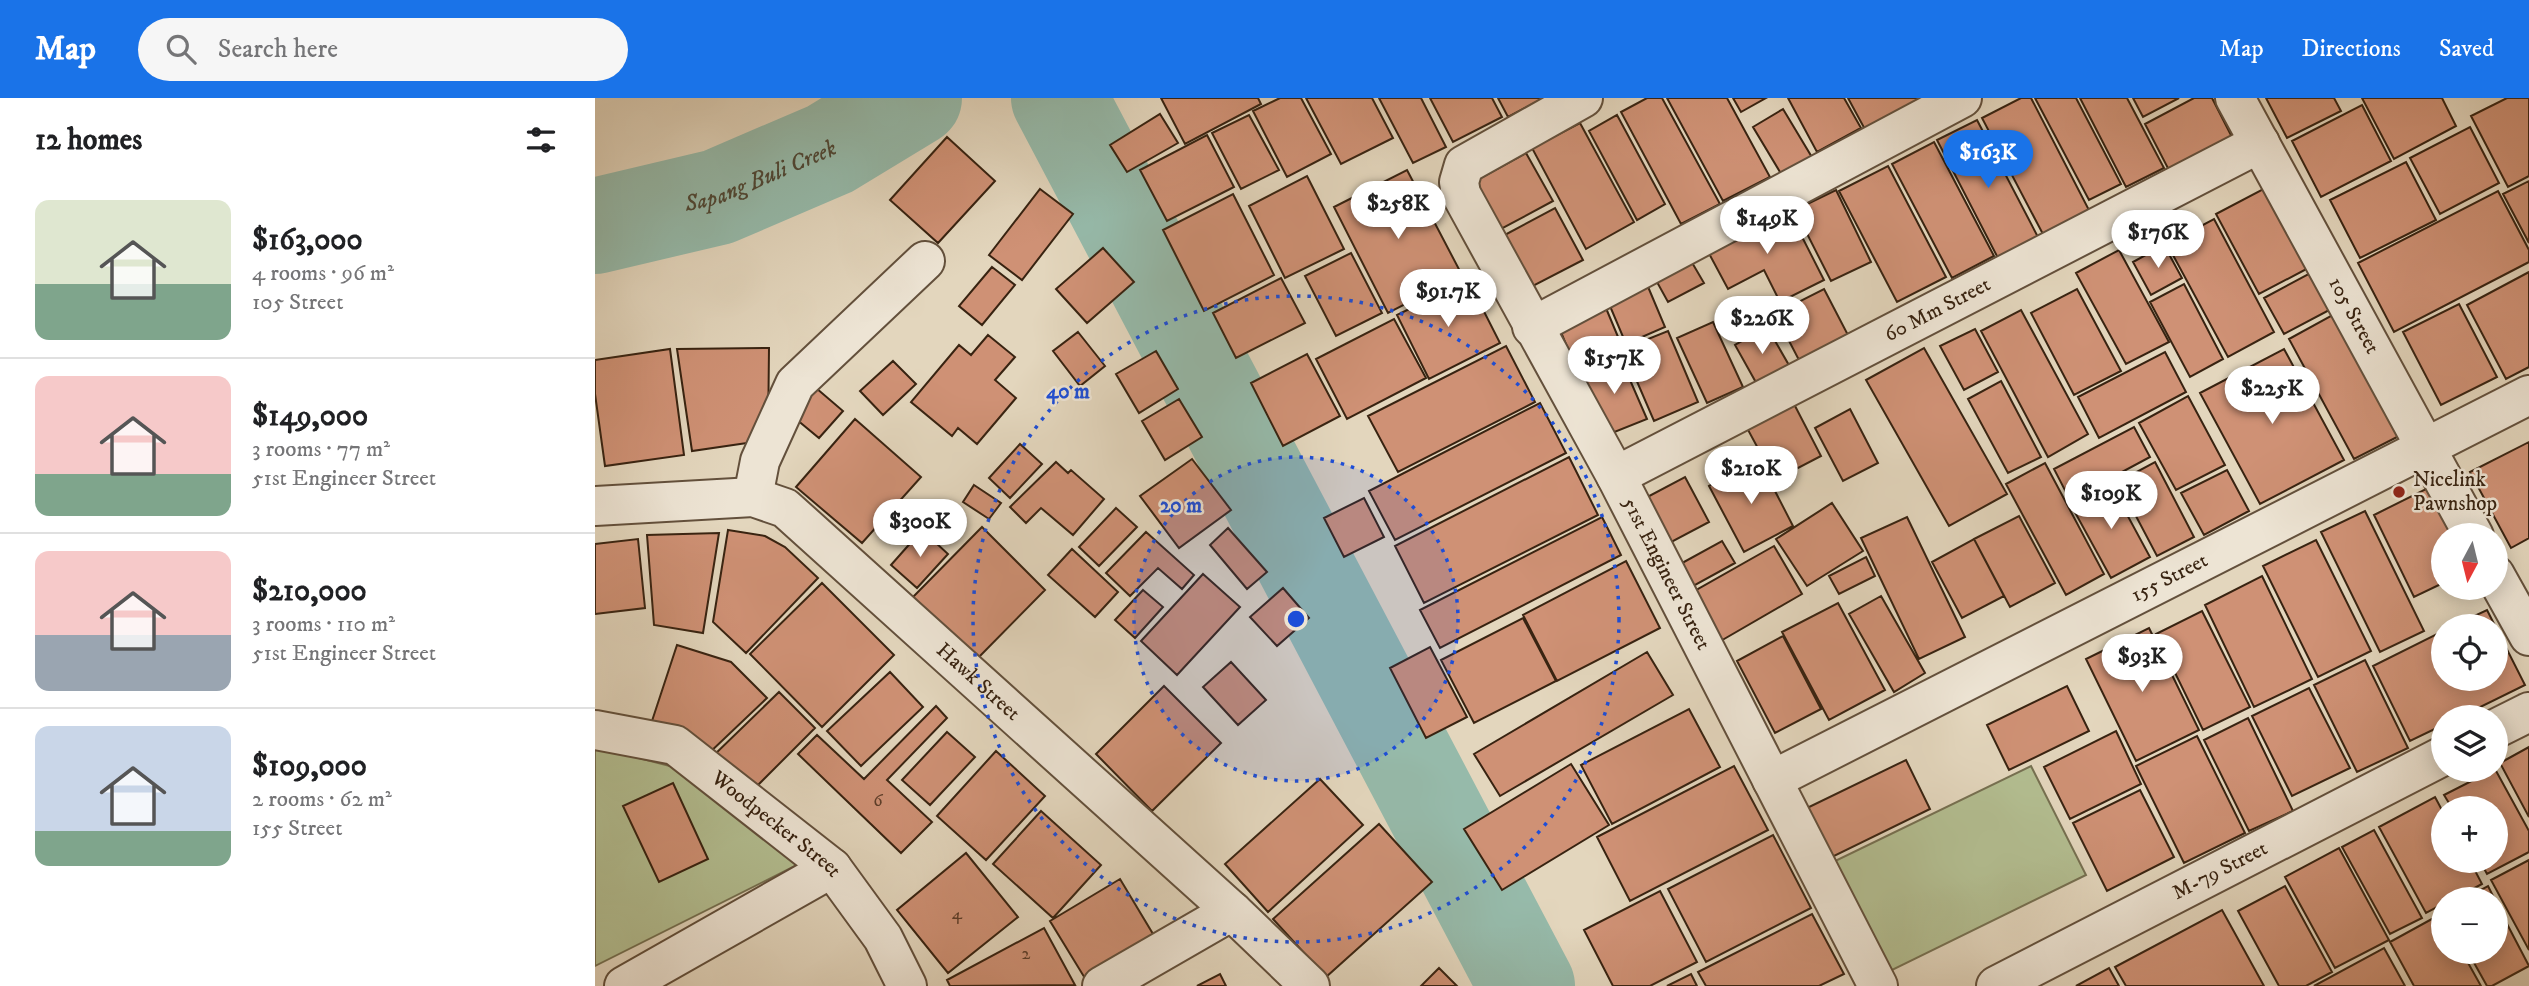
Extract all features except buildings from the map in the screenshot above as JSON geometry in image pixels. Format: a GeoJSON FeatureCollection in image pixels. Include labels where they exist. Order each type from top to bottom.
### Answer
{"type":"FeatureCollection","features":[{"type":"Feature","properties":{"kind":"street","name":"51st Engineer Street"},"geometry":{"type":"LineString","coordinates":[[1583,98],[1464,165],[1459,182],[1461,194],[1616,475],[1878,986]]}},
{"type":"Feature","properties":{"kind":"street"},"geometry":{"type":"LineString","coordinates":[[1532,327],[1962,98]]}},
{"type":"Feature","properties":{"kind":"street","name":"105 Street"},"geometry":{"type":"LineString","coordinates":[[2235,98],[2467,523]]}},
{"type":"Feature","properties":{"kind":"street","name":"60 Mm Street"},"geometry":{"type":"LineString","coordinates":[[1616,475],[2260,143]]}},
{"type":"Feature","properties":{"kind":"street"},"geometry":{"type":"LineString","coordinates":[[753,497],[760,461],[795,384],[925,261]]}},
{"type":"Feature","properties":{"kind":"street","name":"155 Street"},"geometry":{"type":"LineString","coordinates":[[1772,780],[2529,395]]}},
{"type":"Feature","properties":{"kind":"street","name":"Hawk Street"},"geometry":{"type":"LineString","coordinates":[[595,506],[753,497],[785,508],[1232,911],[1310,986]]}},
{"type":"Feature","properties":{"kind":"street"},"geometry":{"type":"LineString","coordinates":[[2508,598],[2529,636]]}},
{"type":"Feature","properties":{"kind":"street"},"geometry":{"type":"LineString","coordinates":[[2508,722],[2529,712]]}},
{"type":"Feature","properties":{"kind":"street","name":"Woodpecker Street"},"geometry":{"type":"LineString","coordinates":[[595,730],[675,745],[832,868],[883,939],[907,986]]}},
{"type":"Feature","properties":{"kind":"street","name":"M-79 Street"},"geometry":{"type":"LineString","coordinates":[[1996,986],[2431,762]]}},
{"type":"Feature","properties":{"kind":"street"},"geometry":{"type":"LineString","coordinates":[[624,986],[832,868]]}},
{"type":"Feature","properties":{"kind":"street"},"geometry":{"type":"LineString","coordinates":[[1102,986],[1232,911]]}},
{"type":"Feature","properties":{"kind":"green space"},"geometry":{"type":"Polygon","coordinates":[[[595,747],[670,766],[799,864],[595,966],[595,747]]]}},
{"type":"Feature","properties":{"kind":"green space"},"geometry":{"type":"Polygon","coordinates":[[[2031,766],[2086,875],[1886,973],[1831,863],[2031,766]]]}},
{"type":"Feature","properties":{"kind":"waterway","name":"Sapang Buli Creek"},"geometry":{"type":"LineString","coordinates":[[595,226],[718,197],[830,149],[914,98]]}},
{"type":"Feature","properties":{"kind":"waterway"},"geometry":{"type":"LineString","coordinates":[[1059,98],[1527,986]]}},
{"type":"Feature","properties":{"kind":"place","name":"Nicelink Pawnshop"},"geometry":{"type":"Point","coordinates":[2399,492]}}]}
